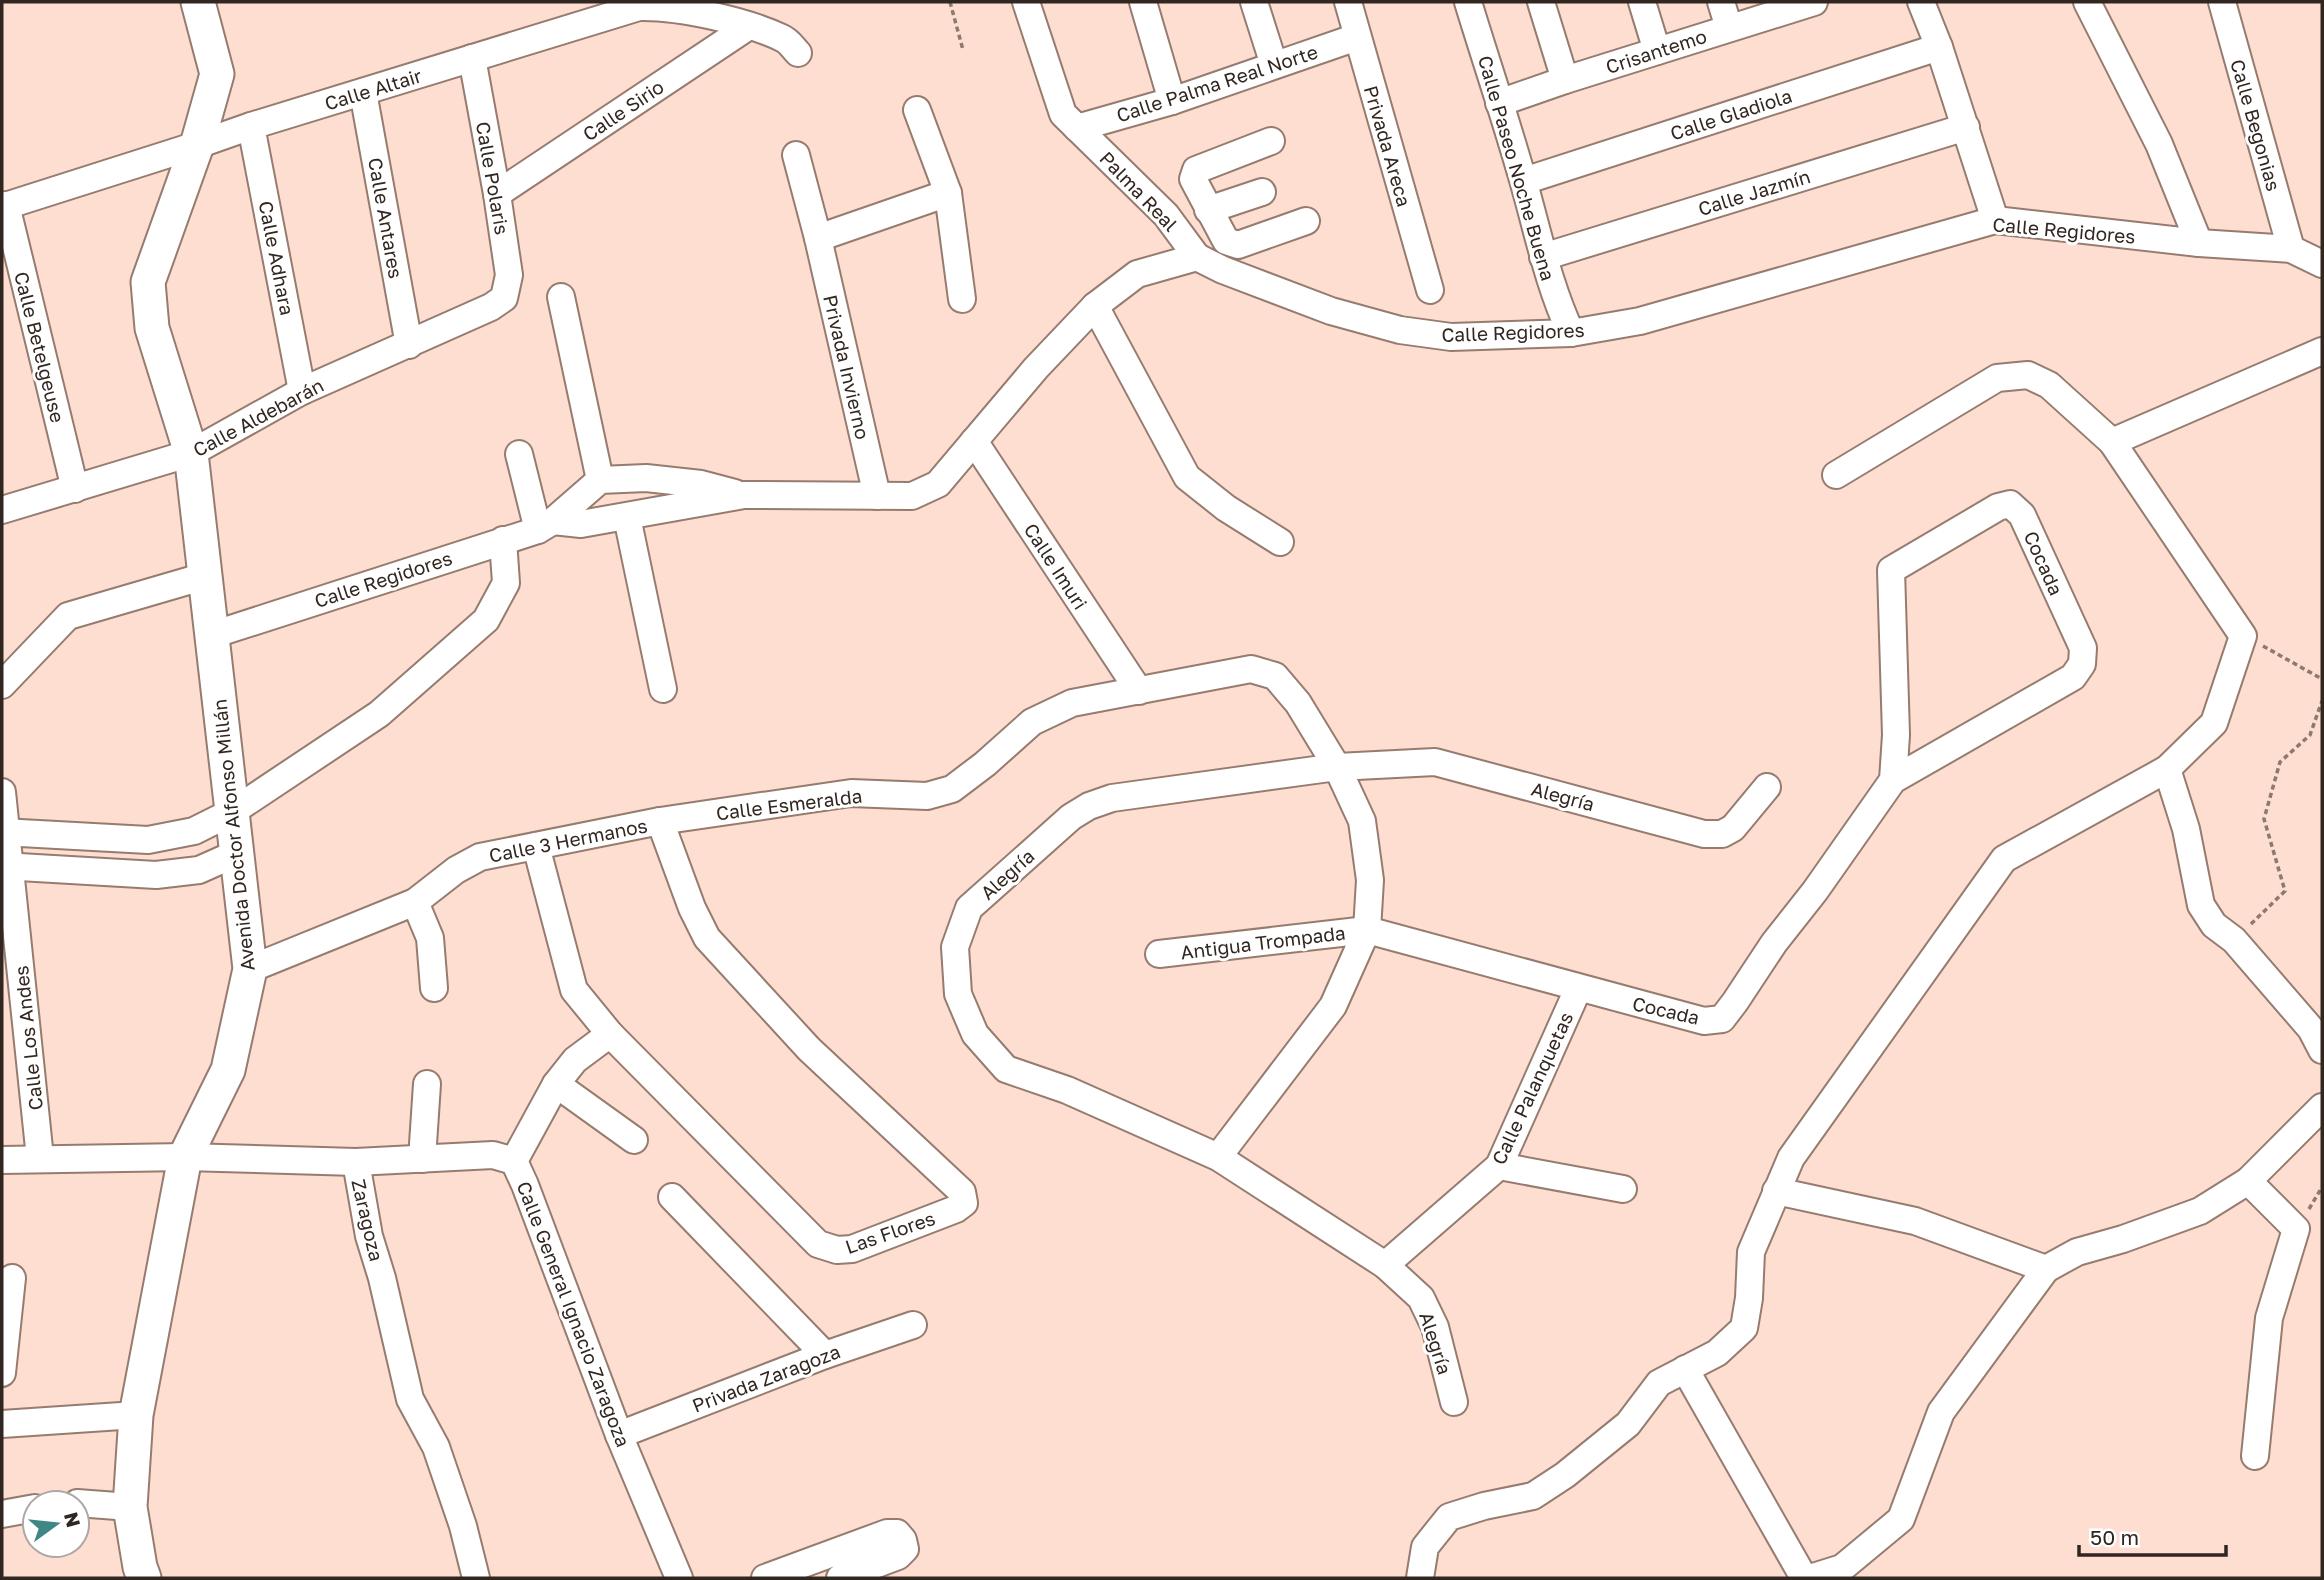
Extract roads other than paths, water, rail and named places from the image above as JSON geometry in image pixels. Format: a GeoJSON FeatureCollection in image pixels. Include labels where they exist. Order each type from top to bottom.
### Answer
{"type":"FeatureCollection","features":[{"type":"Feature","properties":{"kind":"main road","name":"Avenida Doctor Alfonso Millán"},"geometry":{"type":"LineString","coordinates":[[144,1578],[131,1507],[136,1415],[185,1157],[228,1070],[250,969],[191,453],[152,328],[148,282],[197,145],[217,74],[198,2]]}},
{"type":"Feature","properties":{"kind":"street","name":"Palma Real"},"geometry":{"type":"LineString","coordinates":[[1026,2],[1063,114],[1166,215],[1197,257]]}},
{"type":"Feature","properties":{"kind":"street"},"geometry":{"type":"LineString","coordinates":[[1143,2],[1172,101]]}},
{"type":"Feature","properties":{"kind":"street"},"geometry":{"type":"LineString","coordinates":[[1254,2],[1273,65]]}},
{"type":"Feature","properties":{"kind":"street","name":"Privada Areca"},"geometry":{"type":"LineString","coordinates":[[1348,2],[1430,290]]}},
{"type":"Feature","properties":{"kind":"street","name":"Calle Paseo Noche Buena"},"geometry":{"type":"LineString","coordinates":[[1468,2],[1524,181],[1543,257],[1571,332]]}},
{"type":"Feature","properties":{"kind":"street"},"geometry":{"type":"LineString","coordinates":[[1541,2],[1565,80]]}},
{"type":"Feature","properties":{"kind":"street"},"geometry":{"type":"LineString","coordinates":[[1642,2],[1657,51]]}},
{"type":"Feature","properties":{"kind":"street"},"geometry":{"type":"LineString","coordinates":[[1721,2],[1729,28]]}},
{"type":"Feature","properties":{"kind":"street","name":"Crisantemo"},"geometry":{"type":"LineString","coordinates":[[1499,103],[1811,2]]}},
{"type":"Feature","properties":{"kind":"street"},"geometry":{"type":"LineString","coordinates":[[1921,2],[1939,47],[1995,219]]}},
{"type":"Feature","properties":{"kind":"street"},"geometry":{"type":"LineString","coordinates":[[2087,2],[2159,144],[2199,243]]}},
{"type":"Feature","properties":{"kind":"street","name":"Calle Begonias"},"geometry":{"type":"LineString","coordinates":[[2222,2],[2291,249]]}},
{"type":"Feature","properties":{"kind":"street","name":"Calle Altair"},"geometry":{"type":"LineString","coordinates":[[4,206],[251,126],[639,7],[665,6],[749,26],[785,40],[798,53]]}},
{"type":"Feature","properties":{"kind":"street","name":"Calle Sirio"},"geometry":{"type":"LineString","coordinates":[[497,194],[749,26]]}},
{"type":"Feature","properties":{"kind":"street","name":"Calle Palma Real Norte"},"geometry":{"type":"LineString","coordinates":[[1077,128],[1172,101],[1357,37]]}},
{"type":"Feature","properties":{"kind":"street","name":"Calle Gladiola"},"geometry":{"type":"LineString","coordinates":[[1524,181],[1939,47]]}},
{"type":"Feature","properties":{"kind":"street","name":"Calle Polaris"},"geometry":{"type":"LineString","coordinates":[[472,58],[509,275],[504,298]]}},
{"type":"Feature","properties":{"kind":"street","name":"Calle Antares"},"geometry":{"type":"LineString","coordinates":[[363,92],[409,345]]}},
{"type":"Feature","properties":{"kind":"street"},"geometry":{"type":"LineString","coordinates":[[917,110],[948,192],[962,299]]}},
{"type":"Feature","properties":{"kind":"street","name":"Calle Adhara"},"geometry":{"type":"LineString","coordinates":[[251,126],[302,391]]}},
{"type":"Feature","properties":{"kind":"street","name":"Calle Jazmín"},"geometry":{"type":"LineString","coordinates":[[1543,257],[1966,127]]}},
{"type":"Feature","properties":{"kind":"street"},"geometry":{"type":"LineString","coordinates":[[1271,141],[1196,170],[1193,179],[1226,242],[1238,245],[1306,221]]}},
{"type":"Feature","properties":{"kind":"street","name":"Privada Invierno"},"geometry":{"type":"LineString","coordinates":[[796,155],[818,238],[877,496]]}},
{"type":"Feature","properties":{"kind":"street"},"geometry":{"type":"LineString","coordinates":[[818,238],[948,192]]}},
{"type":"Feature","properties":{"kind":"street"},"geometry":{"type":"LineString","coordinates":[[1166,215],[1204,202],[1262,192]]}},
{"type":"Feature","properties":{"kind":"street","name":"Calle Betelgeuse"},"geometry":{"type":"LineString","coordinates":[[4,206],[75,489]]}},
{"type":"Feature","properties":{"kind":"street","name":"Calle Regidores"},"geometry":{"type":"LineString","coordinates":[[212,635],[545,526],[627,517],[744,495],[912,496],[938,484],[1036,368],[1095,306],[1138,274],[1197,257],[1223,270],[1331,311],[1400,330],[1451,337],[1571,332],[1640,321],[1995,219],[2199,243],[2291,249]]}},
{"type":"Feature","properties":{"kind":"street"},"geometry":{"type":"LineString","coordinates":[[2291,249],[2322,264]]}},
{"type":"Feature","properties":{"kind":"street","name":"Calle Aldebarán"},"geometry":{"type":"LineString","coordinates":[[2,510],[191,453],[302,391],[409,345],[491,307],[504,298]]}},
{"type":"Feature","properties":{"kind":"street"},"geometry":{"type":"LineString","coordinates":[[561,298],[600,480]]}},
{"type":"Feature","properties":{"kind":"street"},"geometry":{"type":"LineString","coordinates":[[1095,306],[1187,477],[1226,508],[1280,542]]}},
{"type":"Feature","properties":{"kind":"street"},"geometry":{"type":"LineString","coordinates":[[2112,442],[2322,351]]}},
{"type":"Feature","properties":{"kind":"street"},"geometry":{"type":"LineString","coordinates":[[1420,1578],[1425,1547],[1449,1517],[1484,1506],[1533,1496],[1566,1475],[1628,1424],[1659,1383],[1717,1353],[1744,1328],[1749,1298],[1751,1252],[1791,1158],[2004,859],[2167,769],[2214,723],[2244,636],[2112,442],[2049,385],[2028,375],[1997,378],[1836,475]]}},
{"type":"Feature","properties":{"kind":"street","name":"Calle Imuri"},"geometry":{"type":"LineString","coordinates":[[974,441],[1139,691]]}},
{"type":"Feature","properties":{"kind":"street"},"geometry":{"type":"LineString","coordinates":[[519,454],[545,526]]}},
{"type":"Feature","properties":{"kind":"street","name":"Calle Regidores"},"geometry":{"type":"LineString","coordinates":[[545,526],[600,480],[646,478],[701,484],[744,495]]}},
{"type":"Feature","properties":{"kind":"street","name":"Cocada"},"geometry":{"type":"LineString","coordinates":[[1367,930],[1704,1021],[1722,1018],[1893,780],[2073,677],[2082,664],[2083,648],[2022,515],[2010,504],[1998,507],[1891,570],[1896,735],[1893,780]]}},
{"type":"Feature","properties":{"kind":"street"},"geometry":{"type":"LineString","coordinates":[[627,517],[663,689]]}},
{"type":"Feature","properties":{"kind":"street"},"geometry":{"type":"LineString","coordinates":[[4,832],[148,840],[194,831],[232,812],[379,714],[486,620],[506,583],[503,540]]}},
{"type":"Feature","properties":{"kind":"street"},"geometry":{"type":"LineString","coordinates":[[2,685],[68,616],[205,576]]}},
{"type":"Feature","properties":{"kind":"street","name":"Calle Esmeralda"},"geometry":{"type":"LineString","coordinates":[[660,821],[850,793],[927,796],[952,789],[1032,722],[1072,703],[1251,669],[1275,676],[1298,704],[1337,767],[1362,821],[1370,880],[1367,930]]}},
{"type":"Feature","properties":{"kind":"street","name":"Alegría"},"geometry":{"type":"LineString","coordinates":[[1454,1402],[1435,1327],[1421,1298],[1385,1265],[1218,1157],[1067,1090],[1006,1069],[975,1034],[958,994],[955,947],[969,908],[1070,817],[1088,806],[1112,798],[1337,767],[1435,762],[1704,834],[1721,834],[1733,828],[1767,787]]}},
{"type":"Feature","properties":{"kind":"street"},"geometry":{"type":"LineString","coordinates":[[2167,769],[2186,829],[2201,905],[2214,925],[2234,940],[2311,1029],[2322,1050]]}},
{"type":"Feature","properties":{"kind":"street","name":"Calle Los Andes"},"geometry":{"type":"LineString","coordinates":[[2,792],[6,866],[40,1158]]}},
{"type":"Feature","properties":{"kind":"street","name":"Calle 3 Hermanos"},"geometry":{"type":"LineString","coordinates":[[250,969],[415,902],[456,870],[480,857],[660,821]]}},
{"type":"Feature","properties":{"kind":"street","name":"Las Flores"},"geometry":{"type":"LineString","coordinates":[[536,846],[574,990],[610,1034],[818,1244],[837,1250],[852,1249],[956,1209],[964,1203],[962,1192],[809,1049],[707,938],[692,908],[660,821]]}},
{"type":"Feature","properties":{"kind":"street"},"geometry":{"type":"LineString","coordinates":[[6,866],[156,875],[199,870],[237,853]]}},
{"type":"Feature","properties":{"kind":"street"},"geometry":{"type":"LineString","coordinates":[[415,902],[429,938],[434,988]]}},
{"type":"Feature","properties":{"kind":"street"},"geometry":{"type":"LineString","coordinates":[[1218,1157],[1333,1006],[1367,930]]}},
{"type":"Feature","properties":{"kind":"street","name":"Antigua Trompada"},"geometry":{"type":"LineString","coordinates":[[1160,954],[1367,930]]}},
{"type":"Feature","properties":{"kind":"street","name":"Calle Palanquetas"},"geometry":{"type":"LineString","coordinates":[[1385,1265],[1499,1166],[1578,989]]}},
{"type":"Feature","properties":{"kind":"street"},"geometry":{"type":"LineString","coordinates":[[514,1161],[556,1084],[575,1060],[610,1034]]}},
{"type":"Feature","properties":{"kind":"street"},"geometry":{"type":"LineString","coordinates":[[422,1159],[426,1084]]}},
{"type":"Feature","properties":{"kind":"street"},"geometry":{"type":"LineString","coordinates":[[556,1084],[635,1140]]}},
{"type":"Feature","properties":{"kind":"street"},"geometry":{"type":"LineString","coordinates":[[1810,1578],[1842,1569],[1901,1519],[1941,1412],[2046,1269],[2077,1252],[2123,1239],[2200,1211],[2248,1181],[2322,1107]]}},
{"type":"Feature","properties":{"kind":"street","name":"Calle General Ignacio Zaragoza"},"geometry":{"type":"LineString","coordinates":[[2,1160],[185,1157],[356,1162],[493,1156],[514,1161],[620,1435],[679,1578]]}},
{"type":"Feature","properties":{"kind":"street","name":"Zaragoza"},"geometry":{"type":"LineString","coordinates":[[356,1162],[369,1236],[382,1278],[410,1399],[436,1447],[463,1526],[476,1578]]}},
{"type":"Feature","properties":{"kind":"street"},"geometry":{"type":"LineString","coordinates":[[1499,1166],[1623,1189]]}},
{"type":"Feature","properties":{"kind":"street"},"geometry":{"type":"LineString","coordinates":[[2248,1181],[2296,1229],[2269,1318],[2255,1456]]}},
{"type":"Feature","properties":{"kind":"street"},"geometry":{"type":"LineString","coordinates":[[1776,1191],[1915,1221],[2046,1269]]}},
{"type":"Feature","properties":{"kind":"street"},"geometry":{"type":"LineString","coordinates":[[672,1197],[825,1354]]}},
{"type":"Feature","properties":{"kind":"street"},"geometry":{"type":"LineString","coordinates":[[2,1373],[12,1278]]}},
{"type":"Feature","properties":{"kind":"street","name":"Privada Zaragoza"},"geometry":{"type":"LineString","coordinates":[[620,1435],[825,1354],[913,1325]]}},
{"type":"Feature","properties":{"kind":"street"},"geometry":{"type":"LineString","coordinates":[[1685,1369],[1804,1578]]}},
{"type":"Feature","properties":{"kind":"street"},"geometry":{"type":"LineString","coordinates":[[2,1424],[136,1415]]}},
{"type":"Feature","properties":{"kind":"street"},"geometry":{"type":"LineString","coordinates":[[91,1504],[131,1507]]}},
{"type":"Feature","properties":{"kind":"street"},"geometry":{"type":"LineString","coordinates":[[2,1514],[21,1510]]}},
{"type":"Feature","properties":{"kind":"street"},"geometry":{"type":"LineString","coordinates":[[765,1578],[887,1533],[897,1533],[903,1540],[905,1549],[898,1556],[840,1578]]}}]}
